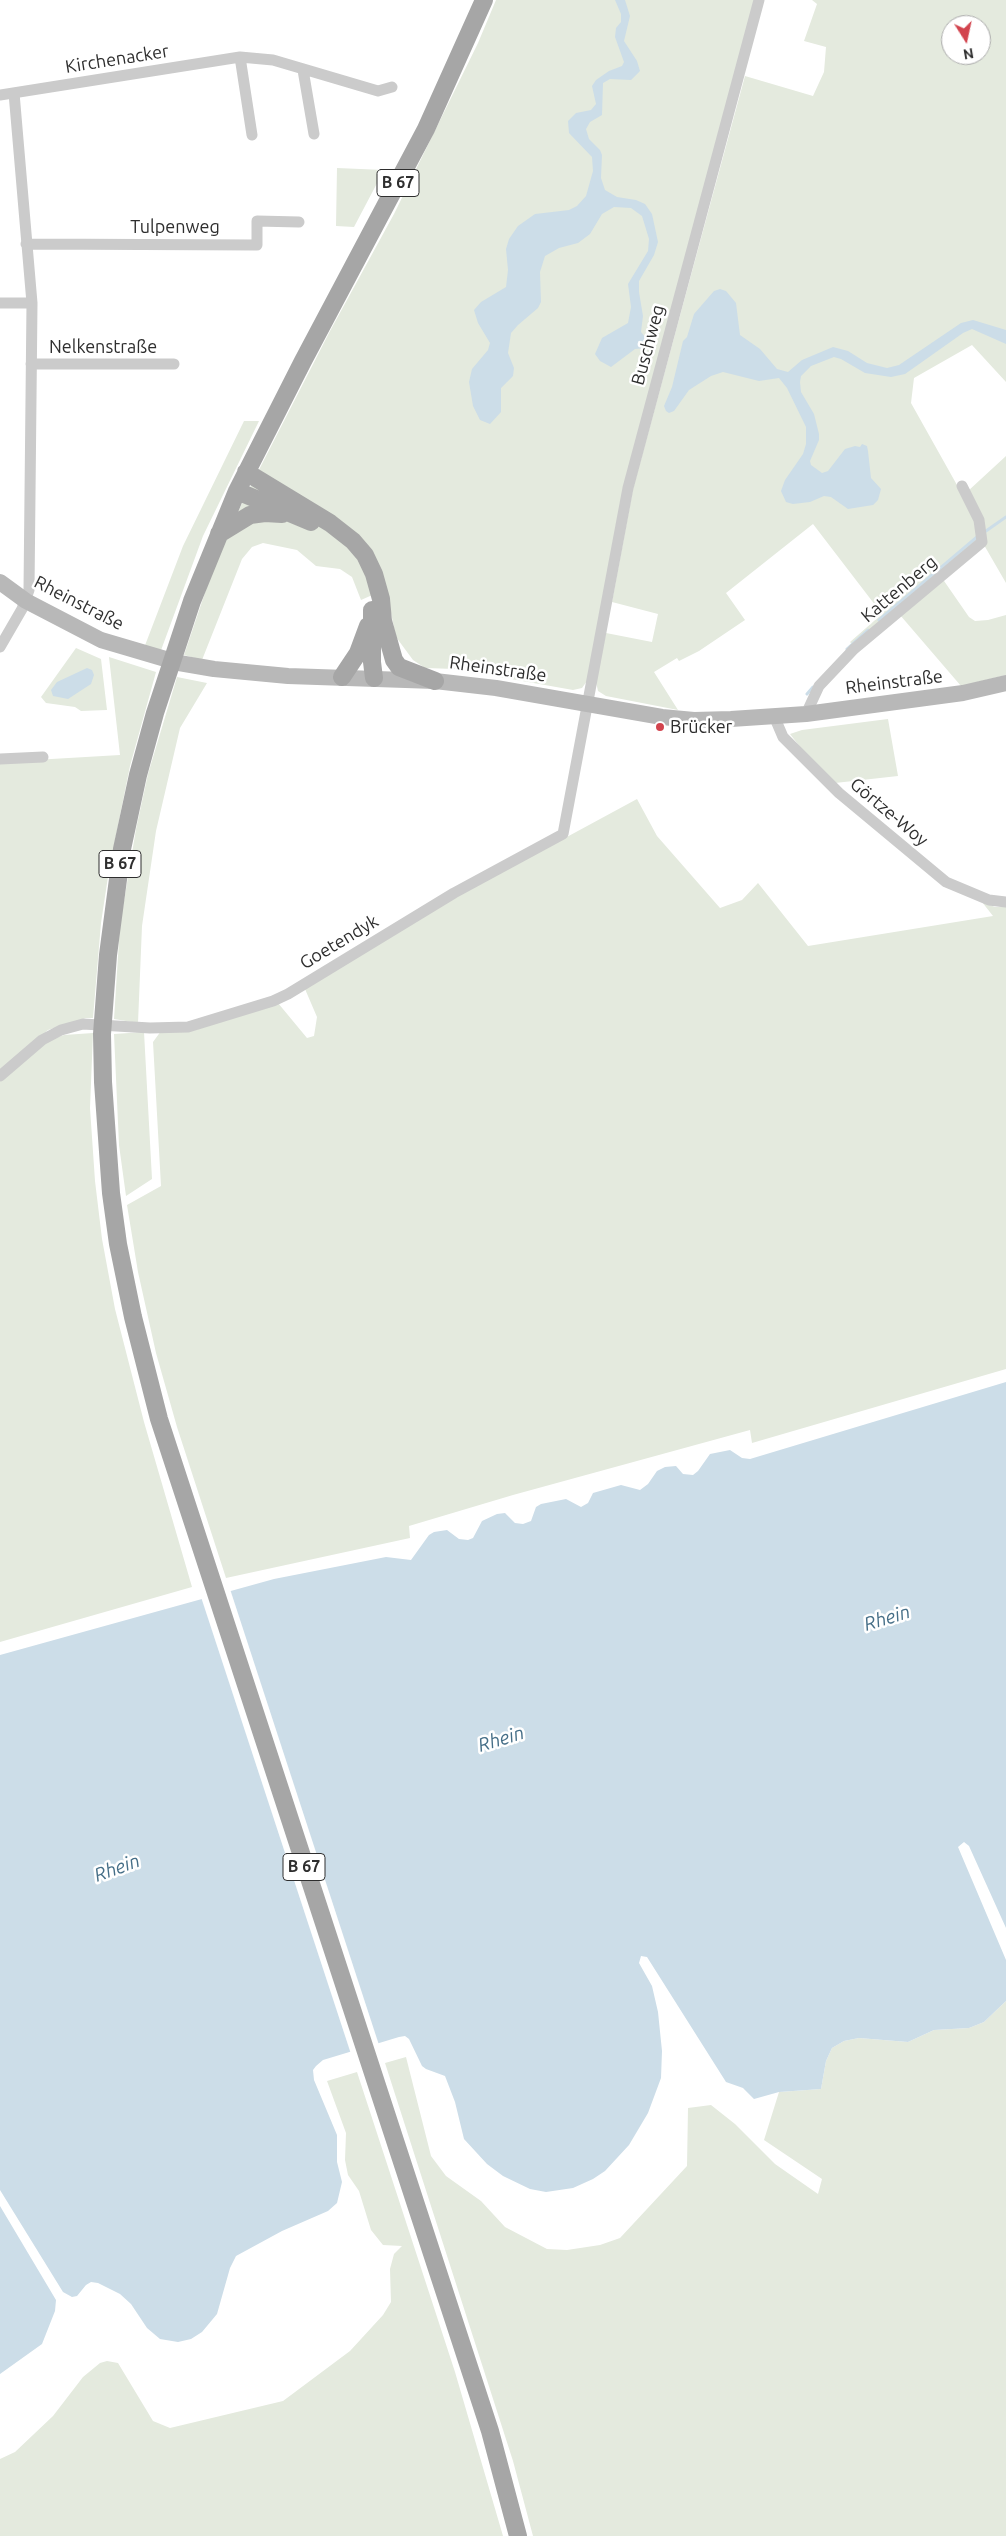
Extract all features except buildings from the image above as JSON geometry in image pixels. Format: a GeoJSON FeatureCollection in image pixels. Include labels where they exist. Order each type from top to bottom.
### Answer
{"type":"FeatureCollection","features":[{"type":"Feature","properties":{"kind":"main road","name":"B 67"},"geometry":{"type":"LineString","coordinates":[[484,0],[426,129],[246,472],[219,534],[173,654],[138,775],[122,849],[110,932],[103,1026],[103,1082],[111,1192],[118,1244],[132,1317],[162,1428],[490,2431],[518,2536]]}},
{"type":"Feature","properties":{"kind":"main road"},"geometry":{"type":"LineString","coordinates":[[246,472],[330,523],[353,541],[365,556],[374,574],[381,599],[383,621],[391,652],[399,667],[435,680]]}},
{"type":"Feature","properties":{"kind":"main road"},"geometry":{"type":"LineString","coordinates":[[238,491],[334,533],[350,547],[362,563],[370,585],[374,678]]}},
{"type":"Feature","properties":{"kind":"main road"},"geometry":{"type":"LineString","coordinates":[[219,534],[250,515],[265,513],[298,516]]}},
{"type":"Feature","properties":{"kind":"main road","name":"Rheinstraße"},"geometry":{"type":"LineString","coordinates":[[0,582],[26,600],[101,640],[179,663],[214,669],[288,676],[435,680],[588,703],[662,717],[694,720],[806,714],[963,693],[1006,683]]}},
{"type":"Feature","properties":{"kind":"main road"},"geometry":{"type":"LineString","coordinates":[[342,677],[358,653],[368,629],[372,605]]}},
{"type":"Feature","properties":{"kind":"main road"},"geometry":{"type":"LineString","coordinates":[[374,678],[380,663],[383,621]]}},
{"type":"Feature","properties":{"kind":"street","name":"Buschweg"},"geometry":{"type":"LineString","coordinates":[[588,703],[628,488],[759,0]]}},
{"type":"Feature","properties":{"kind":"street","name":"Kirchenacker"},"geometry":{"type":"LineString","coordinates":[[0,95],[240,57],[273,60],[378,91],[392,87]]}},
{"type":"Feature","properties":{"kind":"street"},"geometry":{"type":"LineString","coordinates":[[240,57],[252,135]]}},
{"type":"Feature","properties":{"kind":"street"},"geometry":{"type":"LineString","coordinates":[[303,70],[314,134]]}},
{"type":"Feature","properties":{"kind":"street"},"geometry":{"type":"LineString","coordinates":[[0,647],[26,600],[29,590],[32,303],[14,93]]}},
{"type":"Feature","properties":{"kind":"street","name":"Tulpenweg"},"geometry":{"type":"LineString","coordinates":[[26,244],[257,244],[257,221],[298,222]]}},
{"type":"Feature","properties":{"kind":"street"},"geometry":{"type":"LineString","coordinates":[[0,304],[32,303]]}},
{"type":"Feature","properties":{"kind":"street","name":"Nelkenstraße"},"geometry":{"type":"LineString","coordinates":[[31,364],[174,364]]}},
{"type":"Feature","properties":{"kind":"street","name":"Kattenberg"},"geometry":{"type":"LineString","coordinates":[[806,714],[819,686],[854,649],[982,542],[980,520],[962,486]]}},
{"type":"Feature","properties":{"kind":"street","name":"Goetendyk"},"geometry":{"type":"LineString","coordinates":[[0,1076],[42,1040],[61,1030],[83,1024],[150,1028],[188,1027],[273,1001],[454,893],[563,834],[588,703]]}},
{"type":"Feature","properties":{"kind":"street","name":"Görtze-Woy"},"geometry":{"type":"LineString","coordinates":[[774,716],[783,737],[839,794],[946,882],[989,900],[1006,902]]}},
{"type":"Feature","properties":{"kind":"street"},"geometry":{"type":"LineString","coordinates":[[0,759],[43,757]]}},
{"type":"Feature","properties":{"kind":"shaded area"},"geometry":{"type":"Polygon","coordinates":[[[496,0],[754,0],[657,366],[587,681],[582,688],[573,690],[455,669],[425,668],[413,660],[396,637],[386,589],[361,600],[352,577],[340,569],[316,566],[297,550],[263,543],[252,547],[242,559],[202,660],[184,655],[213,569],[243,501],[330,331],[394,214],[478,43],[496,0]]]}},
{"type":"Feature","properties":{"kind":"shaded area"},"geometry":{"type":"Polygon","coordinates":[[[812,0],[1006,0],[1006,382],[972,345],[914,378],[911,403],[971,510],[979,539],[853,645],[850,642],[882,614],[813,524],[726,593],[745,620],[699,651],[679,661],[677,658],[654,672],[678,710],[606,696],[598,691],[596,682],[606,633],[652,642],[658,614],[612,602],[633,489],[745,76],[813,96],[824,72],[826,47],[804,41],[817,4],[812,0]]]}},
{"type":"Feature","properties":{"kind":"shaded area"},"geometry":{"type":"Polygon","coordinates":[[[337,168],[384,170],[354,227],[336,226],[337,168]]]}},
{"type":"Feature","properties":{"kind":"shaded area"},"geometry":{"type":"Polygon","coordinates":[[[244,421],[259,421],[203,536],[160,653],[144,648],[183,546],[244,421]]]}},
{"type":"Feature","properties":{"kind":"shaded area"},"geometry":{"type":"Polygon","coordinates":[[[1006,456],[1006,583],[984,545],[968,491],[1006,456]]]}},
{"type":"Feature","properties":{"kind":"shaded area"},"geometry":{"type":"Polygon","coordinates":[[[942,578],[969,617],[975,621],[1006,615],[1006,675],[961,686],[900,615],[942,578]]]}},
{"type":"Feature","properties":{"kind":"shaded area"},"geometry":{"type":"Polygon","coordinates":[[[76,648],[101,659],[107,710],[81,711],[75,707],[46,703],[41,697],[76,648]]]}},
{"type":"Feature","properties":{"kind":"shaded area"},"geometry":{"type":"Polygon","coordinates":[[[109,657],[156,672],[130,766],[109,870],[101,923],[93,1018],[86,1018],[48,1030],[0,1072],[0,762],[120,755],[109,657]]]}},
{"type":"Feature","properties":{"kind":"shaded area"},"geometry":{"type":"Polygon","coordinates":[[[177,677],[207,683],[180,728],[156,831],[142,926],[138,1023],[114,1019],[120,925],[136,829],[148,774],[177,677]]]}},
{"type":"Feature","properties":{"kind":"shaded area"},"geometry":{"type":"Polygon","coordinates":[[[888,719],[898,776],[835,783],[804,752],[790,734],[802,730],[888,719]]]}},
{"type":"Feature","properties":{"kind":"shaded area"},"geometry":{"type":"Polygon","coordinates":[[[637,799],[657,836],[720,908],[742,900],[758,883],[808,946],[993,916],[982,902],[995,907],[1006,907],[1006,1369],[752,1443],[750,1430],[513,1495],[409,1526],[410,1538],[226,1578],[177,1427],[156,1353],[138,1272],[127,1205],[161,1186],[153,1042],[161,1031],[278,1003],[307,1038],[314,1036],[317,1017],[305,989],[456,897],[637,799]]]}},
{"type":"Feature","properties":{"kind":"shaded area"},"geometry":{"type":"Polygon","coordinates":[[[144,1032],[152,1179],[126,1196],[119,1145],[114,1034],[144,1032]]]}},
{"type":"Feature","properties":{"kind":"shaded area"},"geometry":{"type":"Polygon","coordinates":[[[93,1033],[90,1108],[95,1181],[102,1239],[115,1309],[144,1422],[192,1587],[0,1642],[0,1081],[42,1043],[64,1035],[93,1033]]]}},
{"type":"Feature","properties":{"kind":"shaded area"},"geometry":{"type":"Polygon","coordinates":[[[1006,2001],[1006,2536],[533,2536],[513,2461],[385,2063],[406,2057],[431,2156],[446,2176],[481,2201],[505,2227],[547,2249],[567,2250],[600,2245],[620,2238],[687,2166],[688,2108],[711,2105],[735,2124],[775,2164],[818,2194],[822,2179],[764,2140],[779,2092],[821,2089],[826,2061],[832,2048],[844,2041],[859,2038],[908,2042],[934,2030],[969,2028],[984,2022],[1006,2001]]]}},
{"type":"Feature","properties":{"kind":"shaded area"},"geometry":{"type":"Polygon","coordinates":[[[357,2072],[455,2372],[503,2536],[0,2536],[0,2459],[15,2452],[53,2416],[83,2377],[100,2363],[107,2361],[118,2363],[153,2421],[170,2428],[283,2401],[350,2351],[383,2315],[391,2302],[390,2269],[394,2254],[402,2246],[383,2245],[371,2230],[359,2191],[348,2175],[345,2160],[346,2133],[327,2081],[357,2072]]]}},
{"type":"Feature","properties":{"kind":"water"},"geometry":{"type":"Polygon","coordinates":[[[615,0],[625,0],[630,16],[624,41],[637,61],[640,71],[631,80],[610,79],[603,83],[602,115],[590,122],[586,129],[589,139],[600,150],[602,155],[601,178],[605,190],[617,197],[636,200],[645,204],[652,214],[658,242],[654,255],[639,281],[643,316],[641,332],[650,343],[647,348],[635,349],[611,367],[600,361],[595,354],[602,338],[628,323],[631,307],[628,284],[648,251],[649,239],[642,216],[631,208],[614,207],[602,214],[590,234],[578,243],[559,248],[545,256],[540,272],[541,302],[538,308],[511,333],[508,353],[514,368],[513,376],[501,388],[501,412],[490,424],[480,420],[473,406],[469,382],[472,369],[488,350],[490,343],[478,323],[474,310],[481,302],[506,287],[508,270],[506,249],[509,239],[518,226],[535,214],[569,210],[577,206],[586,196],[593,171],[592,157],[569,133],[568,121],[576,113],[591,110],[596,104],[592,86],[596,80],[609,71],[622,66],[624,62],[615,37],[616,28],[621,22],[621,14],[615,0]]]}},
{"type":"Feature","properties":{"kind":"water"},"geometry":{"type":"Polygon","coordinates":[[[720,289],[726,291],[736,303],[740,335],[760,349],[777,369],[788,372],[802,360],[833,347],[848,351],[867,363],[887,368],[899,365],[961,323],[973,320],[1006,330],[1006,344],[972,329],[963,333],[905,374],[891,377],[865,373],[834,357],[811,366],[801,376],[800,382],[801,392],[814,414],[819,434],[819,440],[810,461],[811,465],[822,473],[828,471],[845,449],[855,446],[860,447],[862,444],[867,446],[871,478],[881,489],[878,500],[873,505],[848,509],[831,497],[824,496],[810,502],[793,504],[786,502],[781,491],[785,480],[803,454],[806,444],[806,427],[787,388],[779,378],[759,381],[723,372],[711,376],[689,390],[674,411],[669,413],[664,406],[672,387],[683,341],[687,337],[694,314],[714,291],[720,289]]]}},
{"type":"Feature","properties":{"kind":"water"},"geometry":{"type":"Polygon","coordinates":[[[87,668],[92,670],[94,675],[91,684],[68,699],[53,696],[51,690],[57,682],[87,668]]]}},
{"type":"Feature","properties":{"kind":"water","name":"Rhein"},"geometry":{"type":"Polygon","coordinates":[[[1006,1382],[1006,1928],[969,1846],[964,1842],[958,1847],[1006,1960],[1006,2001],[984,2022],[969,2028],[934,2030],[908,2042],[859,2038],[844,2041],[832,2048],[826,2061],[821,2089],[779,2092],[754,2099],[743,2088],[726,2082],[647,1957],[641,1956],[639,1963],[652,1986],[658,2012],[662,2051],[661,2078],[648,2113],[629,2145],[605,2171],[593,2179],[573,2188],[546,2192],[530,2189],[503,2176],[487,2164],[464,2139],[455,2102],[445,2076],[422,2066],[409,2039],[405,2036],[399,2037],[323,2060],[313,2070],[314,2080],[337,2135],[337,2162],[342,2182],[337,2203],[328,2211],[282,2231],[236,2256],[230,2268],[217,2314],[202,2332],[191,2339],[178,2342],[160,2339],[147,2328],[131,2304],[120,2294],[98,2283],[91,2282],[86,2285],[77,2296],[72,2297],[63,2292],[0,2190],[0,1655],[274,1579],[386,1557],[411,1560],[429,1535],[434,1532],[447,1530],[459,1539],[468,1540],[473,1538],[482,1521],[497,1514],[505,1513],[515,1523],[523,1524],[531,1521],[536,1507],[541,1504],[566,1499],[581,1507],[588,1503],[593,1493],[621,1485],[640,1490],[648,1484],[657,1471],[665,1467],[676,1466],[683,1474],[693,1475],[710,1454],[730,1450],[742,1458],[750,1459],[1006,1382]]]}},
{"type":"Feature","properties":{"kind":"water"},"geometry":{"type":"Polygon","coordinates":[[[0,2206],[56,2300],[55,2311],[42,2344],[0,2374],[0,2206]]]}},
{"type":"Feature","properties":{"kind":"pier"},"geometry":{"type":"Polygon","coordinates":[[[230,1589],[379,2045],[351,2054],[201,1597],[230,1589]]]}},
{"type":"Feature","properties":{"kind":"waterway"},"geometry":{"type":"LineString","coordinates":[[986,531],[1006,517]]}},
{"type":"Feature","properties":{"kind":"waterway"},"geometry":{"type":"LineString","coordinates":[[879,620],[977,537]]}},
{"type":"Feature","properties":{"kind":"waterway"},"geometry":{"type":"LineString","coordinates":[[847,649],[868,630]]}},
{"type":"Feature","properties":{"kind":"waterway"},"geometry":{"type":"LineString","coordinates":[[807,694],[813,687]]}},
{"type":"Feature","properties":{"kind":"place","name":"Brücker"},"geometry":{"type":"Point","coordinates":[660,727]}}]}
